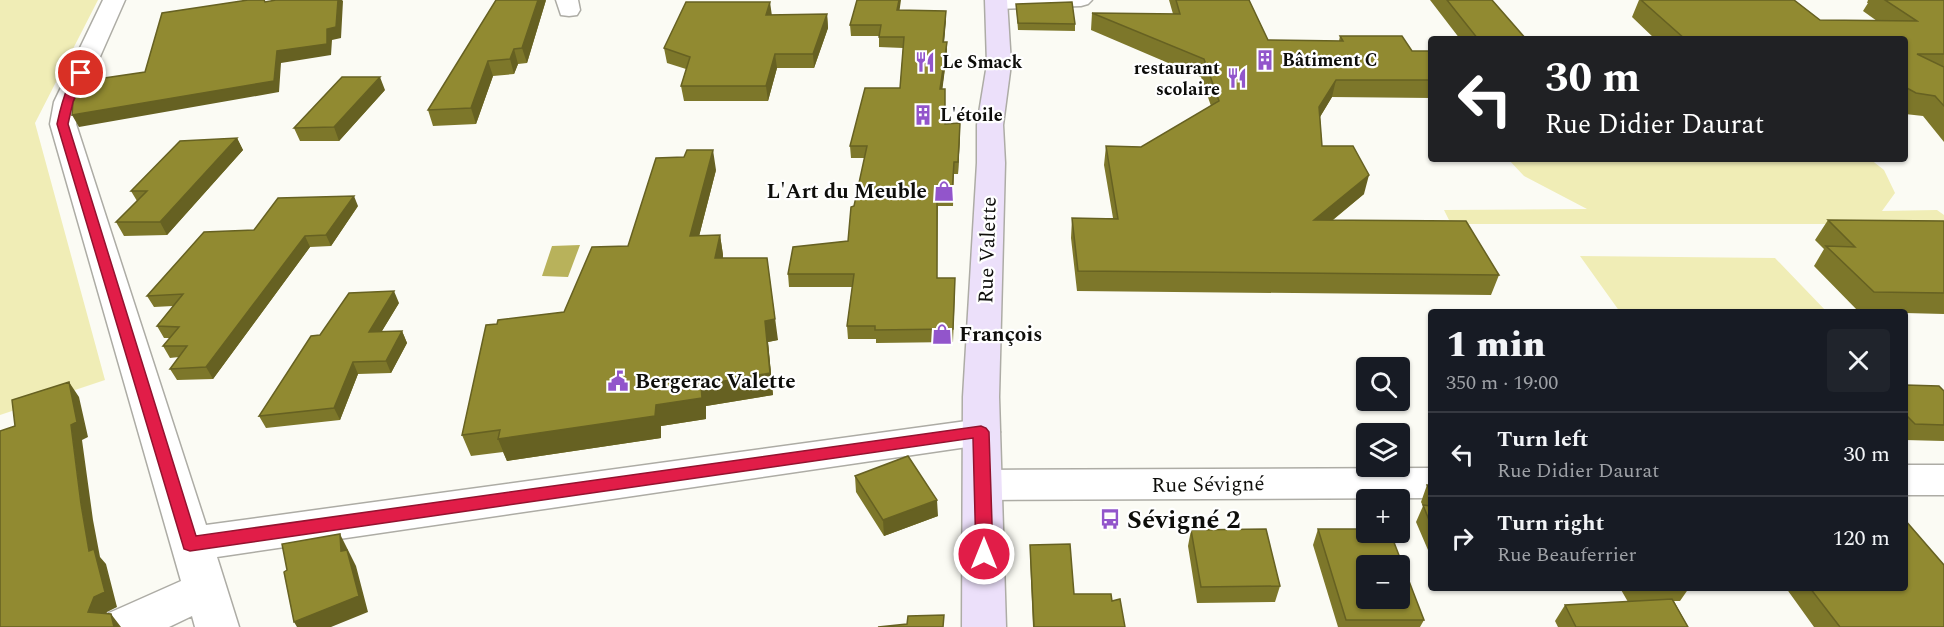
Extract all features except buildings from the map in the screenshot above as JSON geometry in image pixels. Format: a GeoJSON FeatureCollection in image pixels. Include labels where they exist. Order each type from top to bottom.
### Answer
{"type":"FeatureCollection","features":[{"type":"Feature","properties":{"kind":"main road","name":"Rue Valette"},"geometry":{"type":"LineString","coordinates":[[990,1],[976,61],[990,125]]}},
{"type":"Feature","properties":{"kind":"main road","name":"Rue Valette"},"geometry":{"type":"LineString","coordinates":[[984,627],[984,484],[981,432],[990,125],[999,64],[990,1]]}},
{"type":"Feature","properties":{"kind":"street"},"geometry":{"type":"LineString","coordinates":[[114,0],[68,102],[63,124],[211,608],[125,627]]}},
{"type":"Feature","properties":{"kind":"street"},"geometry":{"type":"LineString","coordinates":[[990,1],[1081,0]]}},
{"type":"Feature","properties":{"kind":"street"},"geometry":{"type":"LineString","coordinates":[[190,544],[981,432]]}},
{"type":"Feature","properties":{"kind":"street"},"geometry":{"type":"LineString","coordinates":[[1908,480],[1944,480]]}},
{"type":"Feature","properties":{"kind":"street","name":"Rue Sévigné"},"geometry":{"type":"LineString","coordinates":[[984,484],[1428,483]]}},
{"type":"Feature","properties":{"kind":"shaded area"},"geometry":{"type":"Polygon","coordinates":[[[0,0],[98,0],[35,123],[105,380],[0,415],[0,0]]]}},
{"type":"Feature","properties":{"kind":"shaded area"},"geometry":{"type":"Polygon","coordinates":[[[1511,162],[1874,162],[1884,170],[1895,193],[1882,211],[1937,210],[1944,215],[1944,224],[1451,224],[1444,210],[1587,209],[1524,176],[1511,162]]]}},
{"type":"Feature","properties":{"kind":"shaded area"},"geometry":{"type":"Polygon","coordinates":[[[580,245],[568,277],[542,276],[552,246],[580,245]]]}},
{"type":"Feature","properties":{"kind":"shaded area"},"geometry":{"type":"Polygon","coordinates":[[[1580,256],[1775,258],[1824,309],[1618,309],[1580,256]]]}},
{"type":"Feature","properties":{"kind":"place","name":"Bâtiment C"},"geometry":{"type":"Point","coordinates":[1265,60]}},
{"type":"Feature","properties":{"kind":"place","name":"Le Smack"},"geometry":{"type":"Point","coordinates":[925,62]}},
{"type":"Feature","properties":{"kind":"place","name":"restaurant scolaire"},"geometry":{"type":"Point","coordinates":[1237,78]}},
{"type":"Feature","properties":{"kind":"place","name":"L'étoile"},"geometry":{"type":"Point","coordinates":[923,115]}},
{"type":"Feature","properties":{"kind":"place","name":"L'Art du Meuble"},"geometry":{"type":"Point","coordinates":[944,191]}},
{"type":"Feature","properties":{"kind":"place","name":"François"},"geometry":{"type":"Point","coordinates":[942,334]}},
{"type":"Feature","properties":{"kind":"place","name":"Bergerac Valette"},"geometry":{"type":"Point","coordinates":[618,381]}},
{"type":"Feature","properties":{"kind":"place","name":"Sévigné 2"},"geometry":{"type":"Point","coordinates":[1110,519]}},
{"type":"Feature","properties":{"kind":"route"},"geometry":{"type":"LineString","coordinates":[[81,73],[68,102],[63,124],[190,544],[981,432],[984,554]]}}]}
